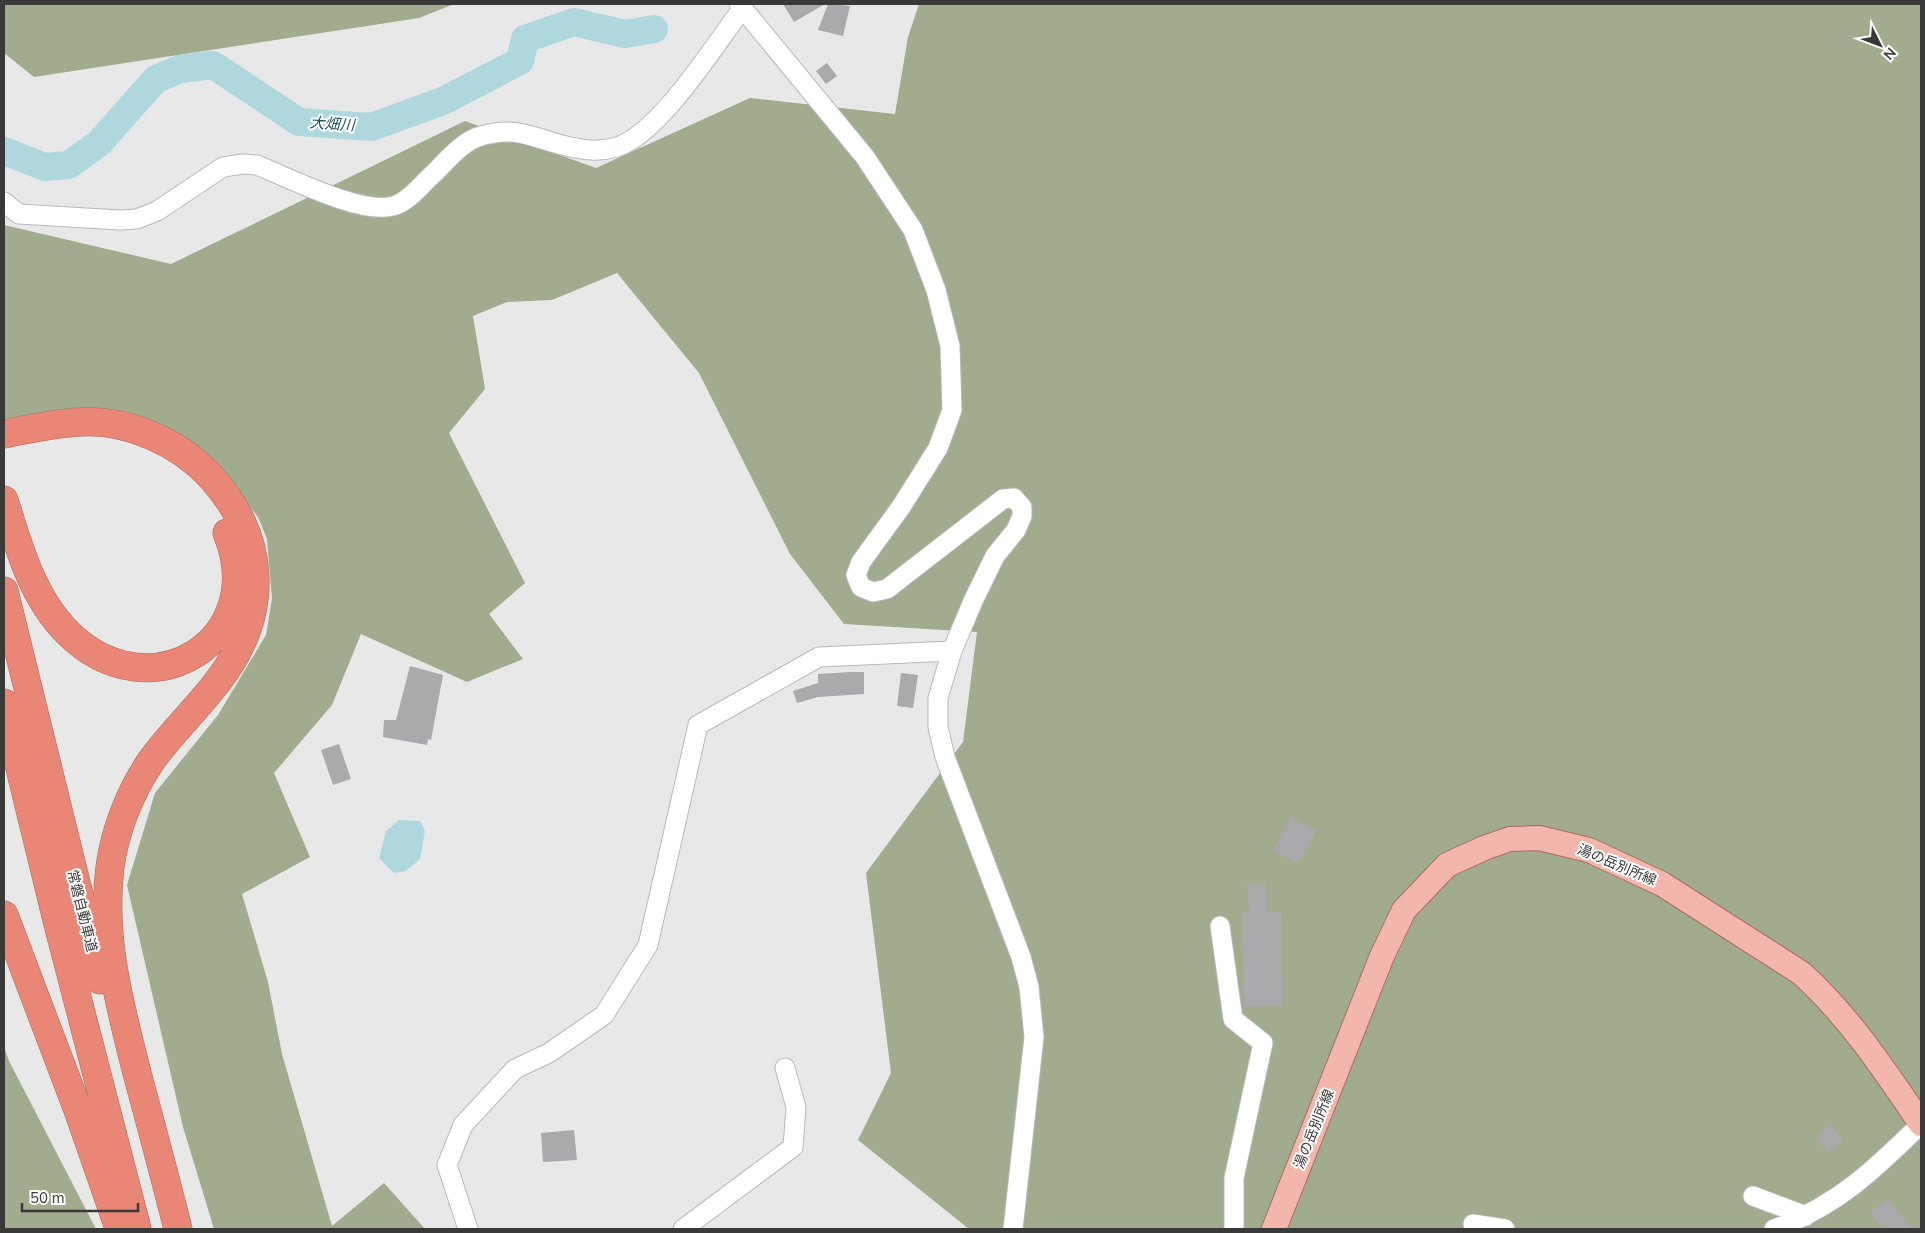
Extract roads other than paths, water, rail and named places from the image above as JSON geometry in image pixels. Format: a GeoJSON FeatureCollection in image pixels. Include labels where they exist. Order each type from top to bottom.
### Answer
{"type":"FeatureCollection","features":[{"type":"Feature","properties":{"kind":"highway"},"geometry":{"type":"LineString","coordinates":[[4,434],[83,422],[110,423],[139,430],[163,441],[185,453],[204,469],[220,487],[233,504],[243,525],[250,548],[254,568],[254,610],[247,633],[219,680],[170,736],[136,786],[116,838],[110,865],[108,927],[116,988],[178,1229]]}},
{"type":"Feature","properties":{"kind":"highway"},"geometry":{"type":"LineString","coordinates":[[4,452],[48,442],[85,439],[123,443],[159,457],[187,477],[223,522],[231,543],[235,564],[232,602],[217,634],[206,646],[192,656],[158,668],[120,666],[100,658],[83,647],[65,631],[43,600],[20,554],[4,500]]}},
{"type":"Feature","properties":{"kind":"highway","name":"常磐自動車道"},"geometry":{"type":"LineString","coordinates":[[4,591],[84,918],[164,1229]]}},
{"type":"Feature","properties":{"kind":"highway","name":"常磐自動車道"},"geometry":{"type":"LineString","coordinates":[[4,703],[67,962],[137,1229]]}},
{"type":"Feature","properties":{"kind":"highway"},"geometry":{"type":"LineString","coordinates":[[4,915],[120,1229]]}},
{"type":"Feature","properties":{"kind":"main road","name":"湯の岳別所線"},"geometry":{"type":"LineString","coordinates":[[1274,1229],[1382,956],[1404,910],[1447,865],[1484,848],[1510,839],[1539,838],[1589,850],[1646,876],[1662,884],[1801,973],[1840,1014],[1921,1124]]}},
{"type":"Feature","properties":{"kind":"street"},"geometry":{"type":"LineString","coordinates":[[4,202],[19,214],[120,220],[137,219],[156,211],[223,167],[243,164],[257,166],[359,205],[380,208],[395,206],[409,197],[458,150],[478,136],[505,130],[529,134],[574,148],[593,151],[618,147],[642,132],[665,111],[740,6],[865,156],[913,230],[936,290],[950,346],[952,410],[938,448],[901,507],[861,562],[856,575],[861,587],[873,592],[887,588],[1003,499],[1014,498],[1022,507],[1022,516],[1016,530],[995,556],[952,651],[938,698],[938,727],[944,757],[1021,958],[1029,987],[1034,1037],[1013,1229]]}},
{"type":"Feature","properties":{"kind":"street"},"geometry":{"type":"LineString","coordinates":[[468,1229],[447,1165],[463,1125],[516,1069],[549,1053],[604,1015],[648,945],[698,725],[819,657],[952,651]]}},
{"type":"Feature","properties":{"kind":"street"},"geometry":{"type":"LineString","coordinates":[[1220,926],[1232,1019],[1263,1043],[1234,1178],[1234,1229]]}},
{"type":"Feature","properties":{"kind":"street"},"geometry":{"type":"LineString","coordinates":[[684,1229],[793,1147],[796,1107],[784,1068]]}},
{"type":"Feature","properties":{"kind":"street"},"geometry":{"type":"LineString","coordinates":[[1774,1229],[1820,1209],[1862,1180],[1921,1124]]}},
{"type":"Feature","properties":{"kind":"street"},"geometry":{"type":"LineString","coordinates":[[1753,1196],[1806,1216]]}},
{"type":"Feature","properties":{"kind":"street"},"geometry":{"type":"LineString","coordinates":[[1473,1224],[1505,1229]]}},
{"type":"Feature","properties":{"kind":"water"},"geometry":{"type":"Polygon","coordinates":[[[399,820],[420,821],[425,831],[420,859],[406,871],[394,873],[379,858],[386,831],[399,820]]]}},
{"type":"Feature","properties":{"kind":"waterway","name":"大畑川"},"geometry":{"type":"LineString","coordinates":[[4,151],[45,167],[69,165],[99,143],[156,79],[180,69],[213,65],[299,122],[371,127],[443,101],[520,61],[525,39],[574,22],[625,34],[654,29]]}}]}
